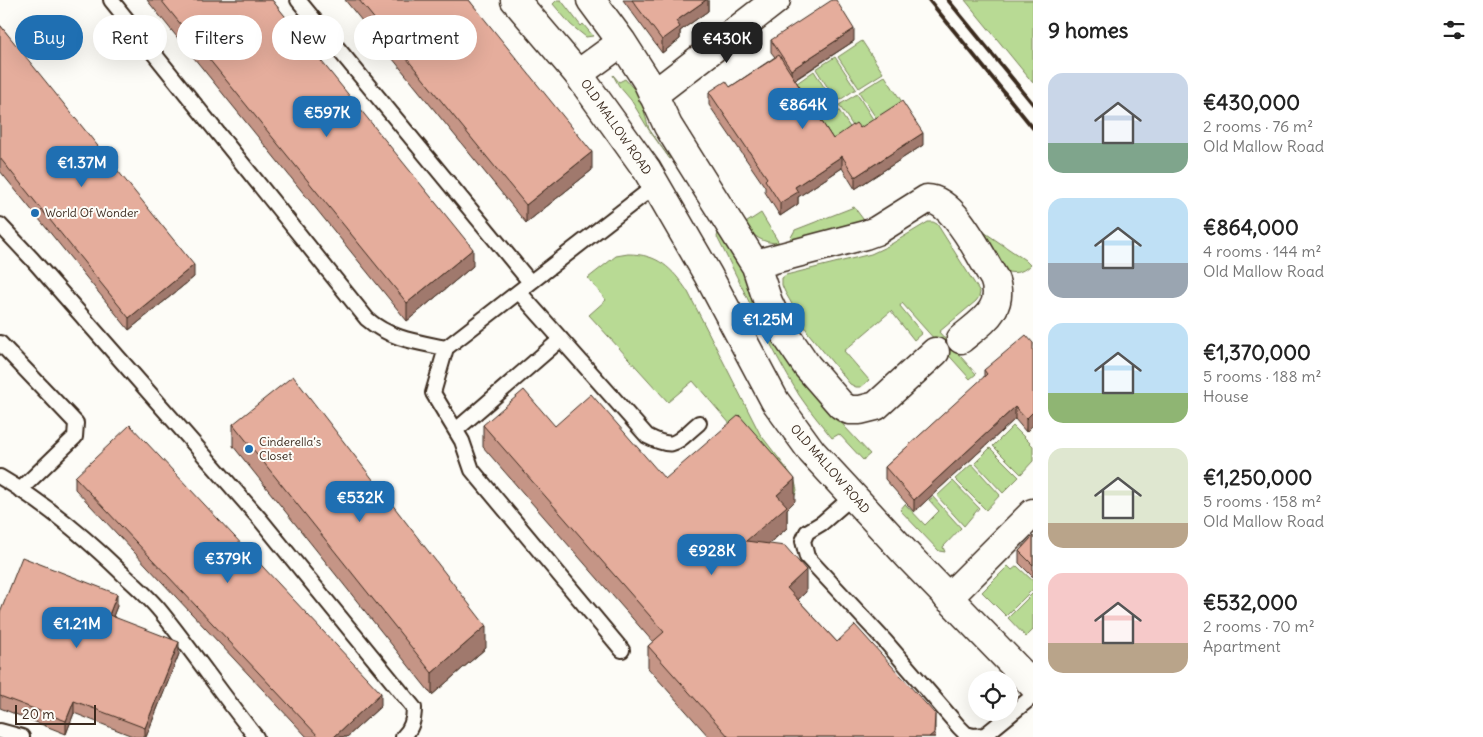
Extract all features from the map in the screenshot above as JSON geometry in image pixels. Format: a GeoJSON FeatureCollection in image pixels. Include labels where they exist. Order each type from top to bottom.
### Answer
{"type":"FeatureCollection","features":[{"type":"Feature","properties":{"kind":"street","name":"OLD MALLOW ROAD"},"geometry":{"type":"LineString","coordinates":[[515,0],[578,74],[633,148],[708,275],[775,401],[812,452],[852,497],[1033,685]]}},
{"type":"Feature","properties":{"kind":"street"},"geometry":{"type":"LineString","coordinates":[[591,0],[641,70],[668,126],[756,266],[768,302],[779,325],[807,366],[841,405],[848,410],[860,410],[876,406],[935,352]]}},
{"type":"Feature","properties":{"kind":"street"},"geometry":{"type":"LineString","coordinates":[[653,95],[776,0]]}},
{"type":"Feature","properties":{"kind":"street"},"geometry":{"type":"LineString","coordinates":[[578,74],[622,42]]}},
{"type":"Feature","properties":{"kind":"street"},"geometry":{"type":"LineString","coordinates":[[756,266],[763,262],[876,231],[920,203],[934,200],[944,204],[955,214],[994,278],[997,287],[996,305],[987,317],[961,339]]}},
{"type":"Feature","properties":{"kind":"street"},"geometry":{"type":"LineString","coordinates":[[948,598],[1033,513]]}},
{"type":"Feature","properties":{"kind":"lane"},"geometry":{"type":"LineString","coordinates":[[110,0],[367,319],[377,328],[388,334],[446,348]]}},
{"type":"Feature","properties":{"kind":"lane"},"geometry":{"type":"LineString","coordinates":[[298,0],[530,282]]}},
{"type":"Feature","properties":{"kind":"lane"},"geometry":{"type":"LineString","coordinates":[[622,650],[472,470],[462,441],[433,393],[446,348],[656,185]]}},
{"type":"Feature","properties":{"kind":"lane"},"geometry":{"type":"LineString","coordinates":[[0,225],[253,511],[414,708],[411,725],[403,737]]}},
{"type":"Feature","properties":{"kind":"lane"},"geometry":{"type":"LineString","coordinates":[[519,292],[647,436],[667,445],[674,444],[699,423]]}},
{"type":"Feature","properties":{"kind":"lane"},"geometry":{"type":"LineString","coordinates":[[456,430],[561,339]]}},
{"type":"Feature","properties":{"kind":"lane"},"geometry":{"type":"LineString","coordinates":[[0,343],[76,423],[75,437],[20,490]]}},
{"type":"Feature","properties":{"kind":"lane"},"geometry":{"type":"LineString","coordinates":[[0,477],[101,552],[160,611],[224,698],[256,737]]}},
{"type":"Feature","properties":{"kind":"lane"},"geometry":{"type":"LineString","coordinates":[[852,497],[822,523],[807,532],[803,541],[807,556],[885,641],[959,727],[966,734],[973,736],[985,735],[1033,696]]}},
{"type":"Feature","properties":{"kind":"lane"},"geometry":{"type":"LineString","coordinates":[[0,731],[22,737]]}},
{"type":"Feature","properties":{"kind":"green space"},"geometry":{"type":"Polygon","coordinates":[[[557,0],[561,0],[581,26],[583,24],[593,36],[586,37],[571,25],[553,4],[557,0]]]}},
{"type":"Feature","properties":{"kind":"green space"},"geometry":{"type":"Polygon","coordinates":[[[965,0],[1033,0],[1033,83],[965,0]]]}},
{"type":"Feature","properties":{"kind":"green space"},"geometry":{"type":"Polygon","coordinates":[[[862,41],[883,73],[859,88],[838,57],[862,41]]]}},
{"type":"Feature","properties":{"kind":"green space"},"geometry":{"type":"Polygon","coordinates":[[[835,57],[856,89],[837,102],[816,69],[835,57]]]}},
{"type":"Feature","properties":{"kind":"green space"},"geometry":{"type":"Polygon","coordinates":[[[814,71],[834,103],[815,116],[797,88],[799,86],[797,83],[814,71]]]}},
{"type":"Feature","properties":{"kind":"green space"},"geometry":{"type":"Polygon","coordinates":[[[613,75],[619,82],[625,79],[640,96],[649,129],[670,159],[649,130],[631,100],[619,86],[613,75]]]}},
{"type":"Feature","properties":{"kind":"green space"},"geometry":{"type":"Polygon","coordinates":[[[885,76],[902,102],[880,124],[859,92],[885,76]]]}},
{"type":"Feature","properties":{"kind":"green space"},"geometry":{"type":"Polygon","coordinates":[[[857,94],[878,127],[861,138],[839,105],[857,94]]]}},
{"type":"Feature","properties":{"kind":"green space"},"geometry":{"type":"Polygon","coordinates":[[[836,106],[855,135],[832,158],[817,119],[836,106]]]}},
{"type":"Feature","properties":{"kind":"green space"},"geometry":{"type":"Polygon","coordinates":[[[953,196],[981,230],[1030,265],[1017,272],[1001,270],[953,196]]]}},
{"type":"Feature","properties":{"kind":"green space"},"geometry":{"type":"Polygon","coordinates":[[[854,207],[866,223],[791,243],[790,239],[795,230],[854,207]]]}},
{"type":"Feature","properties":{"kind":"green space"},"geometry":{"type":"Polygon","coordinates":[[[761,213],[779,243],[768,242],[759,238],[744,224],[761,213]]]}},
{"type":"Feature","properties":{"kind":"green space"},"geometry":{"type":"Polygon","coordinates":[[[928,222],[937,224],[980,292],[976,301],[939,332],[976,374],[970,379],[902,303],[900,306],[922,333],[914,340],[891,311],[844,351],[869,380],[861,387],[856,387],[850,384],[809,334],[785,292],[782,278],[786,275],[871,254],[928,222]]]}},
{"type":"Feature","properties":{"kind":"green space"},"geometry":{"type":"Polygon","coordinates":[[[718,233],[742,271],[761,314],[795,366],[845,427],[870,454],[863,460],[839,434],[832,438],[799,395],[756,317],[717,237],[718,233]]]}},
{"type":"Feature","properties":{"kind":"green space"},"geometry":{"type":"Polygon","coordinates":[[[628,254],[648,257],[663,264],[670,269],[688,292],[760,434],[794,478],[797,490],[794,498],[693,381],[668,402],[589,315],[606,300],[588,278],[616,256],[628,254]]]}},
{"type":"Feature","properties":{"kind":"green space"},"geometry":{"type":"Polygon","coordinates":[[[1013,426],[1033,446],[1033,461],[1021,474],[993,446],[1013,426]]]}},
{"type":"Feature","properties":{"kind":"green space"},"geometry":{"type":"Polygon","coordinates":[[[990,448],[1019,477],[1003,493],[975,463],[990,448]]]}},
{"type":"Feature","properties":{"kind":"green space"},"geometry":{"type":"Polygon","coordinates":[[[972,464],[1000,495],[986,510],[955,479],[972,464]]]}},
{"type":"Feature","properties":{"kind":"green space"},"geometry":{"type":"Polygon","coordinates":[[[953,481],[979,508],[964,526],[937,496],[953,481]]]}},
{"type":"Feature","properties":{"kind":"green space"},"geometry":{"type":"Polygon","coordinates":[[[933,497],[961,528],[943,547],[945,552],[939,551],[900,510],[905,504],[925,525],[939,511],[929,500],[933,497]]]}},
{"type":"Feature","properties":{"kind":"green space"},"geometry":{"type":"Polygon","coordinates":[[[1008,566],[1012,570],[1017,566],[1033,581],[1033,589],[1006,616],[982,592],[1008,566]]]}},
{"type":"Feature","properties":{"kind":"green space"},"geometry":{"type":"Polygon","coordinates":[[[1033,593],[1033,630],[1026,637],[1008,618],[1033,593]]]}},
{"type":"Feature","properties":{"kind":"building"},"geometry":{"type":"Polygon","coordinates":[[[161,0],[272,0],[284,15],[272,15],[272,60],[320,60],[473,249],[407,303],[210,60],[262,60],[262,15],[177,15],[177,20],[161,0]]]}},
{"type":"Feature","properties":{"kind":"building"},"geometry":{"type":"Polygon","coordinates":[[[359,0],[469,0],[592,152],[526,205],[408,60],[477,60],[477,15],[371,15],[359,0]]]}},
{"type":"Feature","properties":{"kind":"building"},"geometry":{"type":"Polygon","coordinates":[[[632,0],[706,0],[676,21],[680,27],[662,40],[632,0]]]}},
{"type":"Feature","properties":{"kind":"building"},"geometry":{"type":"Polygon","coordinates":[[[832,0],[836,0],[854,29],[791,70],[771,40],[832,0]]]}},
{"type":"Feature","properties":{"kind":"building"},"geometry":{"type":"Polygon","coordinates":[[[0,25],[15,44],[15,60],[28,60],[194,265],[129,318],[0,158],[0,25]]]}},
{"type":"Feature","properties":{"kind":"building"},"geometry":{"type":"Polygon","coordinates":[[[779,55],[833,139],[856,123],[860,128],[902,101],[923,133],[855,177],[842,156],[795,187],[798,192],[780,203],[765,180],[767,178],[709,92],[726,81],[730,87],[779,55]]]}},
{"type":"Feature","properties":{"kind":"building"},"geometry":{"type":"Polygon","coordinates":[[[1026,335],[1033,343],[1033,412],[1026,419],[1015,407],[914,500],[885,467],[987,374],[984,370],[1026,335]]]}},
{"type":"Feature","properties":{"kind":"building"},"geometry":{"type":"Polygon","coordinates":[[[293,376],[486,626],[432,673],[233,424],[293,376]]]}},
{"type":"Feature","properties":{"kind":"building"},"geometry":{"type":"Polygon","coordinates":[[[524,390],[555,426],[591,394],[665,479],[739,415],[795,479],[777,495],[787,506],[746,541],[785,546],[806,570],[787,588],[837,642],[855,625],[935,714],[934,733],[929,737],[729,737],[648,646],[664,632],[483,425],[524,390]]]}},
{"type":"Feature","properties":{"kind":"building"},"geometry":{"type":"Polygon","coordinates":[[[130,425],[381,693],[334,737],[319,737],[75,477],[130,425]]]}},
{"type":"Feature","properties":{"kind":"building"},"geometry":{"type":"Polygon","coordinates":[[[1033,536],[1033,565],[1019,551],[1033,536]]]}},
{"type":"Feature","properties":{"kind":"building"},"geometry":{"type":"Polygon","coordinates":[[[22,557],[117,594],[109,615],[179,642],[145,728],[74,701],[66,721],[0,696],[0,613],[22,557]]]}},
{"type":"Feature","properties":{"kind":"railway"},"geometry":{"type":"LineString","coordinates":[[929,0],[1033,128]]}},
{"type":"Feature","properties":{"kind":"railway"},"geometry":{"type":"LineString","coordinates":[[948,0],[1033,104]]}},
{"type":"Feature","properties":{"kind":"place","name":"World Of Wonder"},"geometry":{"type":"Point","coordinates":[35,213]}},
{"type":"Feature","properties":{"kind":"place","name":"Cinderella’s Closet"},"geometry":{"type":"Point","coordinates":[249,449]}}]}
